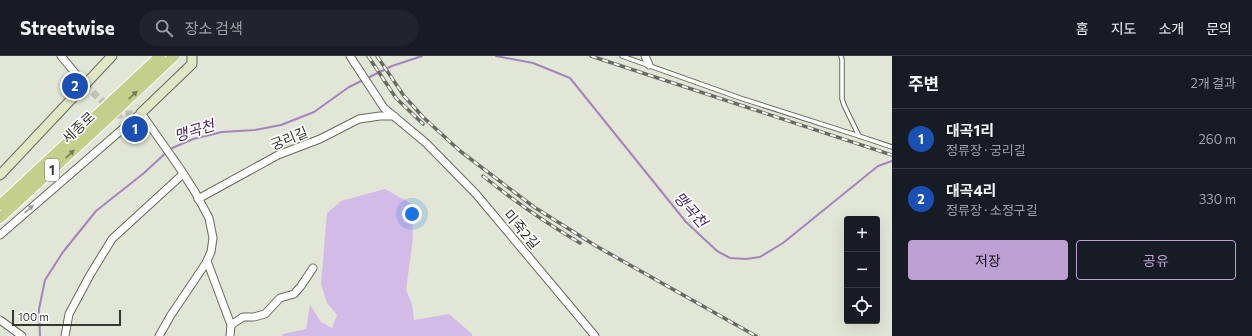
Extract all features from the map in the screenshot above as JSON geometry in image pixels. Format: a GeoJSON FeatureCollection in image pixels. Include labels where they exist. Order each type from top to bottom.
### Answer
{"type":"FeatureCollection","features":[{"type":"Feature","properties":{"kind":"main road","name":"세종로"},"geometry":{"type":"LineString","coordinates":[[0,218],[100,119],[160,56]]}},
{"type":"Feature","properties":{"kind":"main road","name":"세종로"},"geometry":{"type":"LineString","coordinates":[[0,205],[174,56]]}},
{"type":"Feature","properties":{"kind":"street"},"geometry":{"type":"LineString","coordinates":[[61,56],[85,85]]}},
{"type":"Feature","properties":{"kind":"street"},"geometry":{"type":"LineString","coordinates":[[0,175],[112,56]]}},
{"type":"Feature","properties":{"kind":"street"},"geometry":{"type":"LineString","coordinates":[[0,235],[141,113],[192,64],[192,56]]}},
{"type":"Feature","properties":{"kind":"street","name":"미죽2길"},"geometry":{"type":"LineString","coordinates":[[350,56],[384,108],[426,143],[476,194],[595,336]]}},
{"type":"Feature","properties":{"kind":"street"},"geometry":{"type":"LineString","coordinates":[[646,56],[649,65]]}},
{"type":"Feature","properties":{"kind":"street"},"geometry":{"type":"LineString","coordinates":[[141,113],[184,174],[209,218],[213,238],[211,252],[207,261],[171,315],[160,336]]}},
{"type":"Feature","properties":{"kind":"street","name":"궁리길"},"geometry":{"type":"LineString","coordinates":[[198,199],[278,155],[320,140],[359,119],[394,116]]}},
{"type":"Feature","properties":{"kind":"street"},"geometry":{"type":"LineString","coordinates":[[65,336],[69,314],[112,239],[184,174]]}},
{"type":"Feature","properties":{"kind":"street"},"geometry":{"type":"LineString","coordinates":[[207,261],[232,325],[230,336]]}},
{"type":"Feature","properties":{"kind":"street"},"geometry":{"type":"LineString","coordinates":[[232,325],[243,317],[254,317],[265,314],[280,298],[294,294],[313,268]]}},
{"type":"Feature","properties":{"kind":"street"},"geometry":{"type":"LineString","coordinates":[[0,320],[22,336]]}},
{"type":"Feature","properties":{"kind":"lane"},"geometry":{"type":"LineString","coordinates":[[622,56],[740,98],[892,147]]}},
{"type":"Feature","properties":{"kind":"lane"},"geometry":{"type":"LineString","coordinates":[[841,56],[842,98],[859,136]]}},
{"type":"Feature","properties":{"kind":"shaded area"},"geometry":{"type":"Polygon","coordinates":[[[385,189],[411,204],[413,238],[406,290],[412,304],[414,320],[449,314],[472,334],[472,336],[282,336],[283,334],[306,329],[310,305],[321,322],[332,328],[337,315],[327,303],[321,284],[327,213],[341,201],[385,189]]]}},
{"type":"Feature","properties":{"kind":"waterway","name":"맹곡천"},"geometry":{"type":"LineString","coordinates":[[40,336],[39,309],[45,280],[63,252],[96,211],[144,173],[170,149],[193,139],[222,132],[255,130],[281,125],[314,112],[349,87],[392,66],[422,56]]}},
{"type":"Feature","properties":{"kind":"waterway","name":"맹곡천"},"geometry":{"type":"LineString","coordinates":[[496,56],[533,63],[570,78],[686,222],[717,251],[730,258],[746,259],[760,257],[783,243],[878,166],[892,161]]}},
{"type":"Feature","properties":{"kind":"tunnel"},"geometry":{"type":"LineString","coordinates":[[85,85],[117,115],[141,113]]}},
{"type":"Feature","properties":{"kind":"railway"},"geometry":{"type":"LineString","coordinates":[[368,56],[396,98],[423,124]]}},
{"type":"Feature","properties":{"kind":"railway"},"geometry":{"type":"LineString","coordinates":[[377,56],[404,96],[423,117],[460,151],[534,207],[596,246],[756,336]]}},
{"type":"Feature","properties":{"kind":"railway"},"geometry":{"type":"LineString","coordinates":[[591,56],[892,155]]}},
{"type":"Feature","properties":{"kind":"railway"},"geometry":{"type":"LineString","coordinates":[[483,176],[530,211],[580,243]]}},
{"type":"Feature","properties":{"kind":"place","name":"대곡4리"},"geometry":{"type":"Point","coordinates":[75,86]}},
{"type":"Feature","properties":{"kind":"place","name":"대곡1리"},"geometry":{"type":"Point","coordinates":[135,129]}}]}
